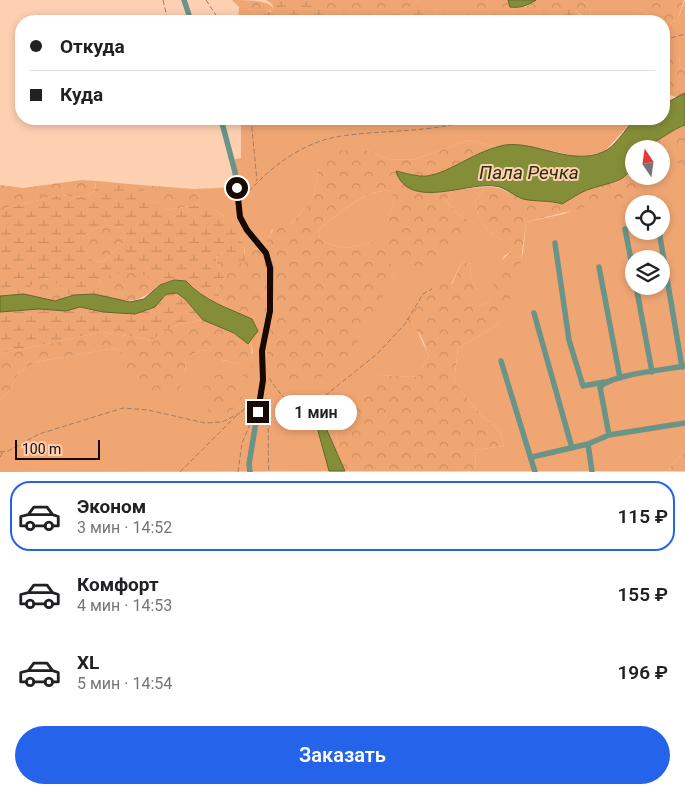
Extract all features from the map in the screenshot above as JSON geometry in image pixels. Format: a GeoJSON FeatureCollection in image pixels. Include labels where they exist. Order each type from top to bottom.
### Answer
{"type":"FeatureCollection","features":[{"type":"Feature","properties":{"kind":"street"},"geometry":{"type":"LineString","coordinates":[[184,0],[189,15]]}},
{"type":"Feature","properties":{"kind":"street"},"geometry":{"type":"LineString","coordinates":[[223,125],[235,172],[240,217],[247,230],[266,253],[270,268],[270,311],[262,351],[262,377],[250,472]]}},
{"type":"Feature","properties":{"kind":"street"},"geometry":{"type":"LineString","coordinates":[[555,243],[569,340],[583,386],[684,367],[661,240]]}},
{"type":"Feature","properties":{"kind":"street"},"geometry":{"type":"LineString","coordinates":[[599,267],[620,378]]}},
{"type":"Feature","properties":{"kind":"street"},"geometry":{"type":"LineString","coordinates":[[638,295],[652,372]]}},
{"type":"Feature","properties":{"kind":"street"},"geometry":{"type":"LineString","coordinates":[[534,313],[572,448]]}},
{"type":"Feature","properties":{"kind":"street"},"geometry":{"type":"LineString","coordinates":[[501,361],[532,457],[535,472]]}},
{"type":"Feature","properties":{"kind":"street"},"geometry":{"type":"LineString","coordinates":[[604,382],[600,387],[609,435]]}},
{"type":"Feature","properties":{"kind":"street"},"geometry":{"type":"LineString","coordinates":[[532,457],[588,444],[609,435],[685,423]]}},
{"type":"Feature","properties":{"kind":"street"},"geometry":{"type":"LineString","coordinates":[[588,444],[592,472]]}},
{"type":"Feature","properties":{"kind":"path"},"geometry":{"type":"LineString","coordinates":[[163,0],[167,15]]}},
{"type":"Feature","properties":{"kind":"path"},"geometry":{"type":"LineString","coordinates":[[206,0],[216,15]]}},
{"type":"Feature","properties":{"kind":"path"},"geometry":{"type":"LineString","coordinates":[[670,38],[685,34]]}},
{"type":"Feature","properties":{"kind":"path"},"geometry":{"type":"LineString","coordinates":[[252,125],[257,182]]}},
{"type":"Feature","properties":{"kind":"path"},"geometry":{"type":"LineString","coordinates":[[239,204],[257,182],[276,165],[306,147],[334,138],[450,125]]}},
{"type":"Feature","properties":{"kind":"path"},"geometry":{"type":"LineString","coordinates":[[269,472],[267,447],[270,418],[262,377],[270,379],[282,396],[291,401],[300,402],[322,398],[377,354],[405,324],[423,294],[432,289]]}},
{"type":"Feature","properties":{"kind":"path"},"geometry":{"type":"LineString","coordinates":[[180,472],[260,395]]}},
{"type":"Feature","properties":{"kind":"path"},"geometry":{"type":"LineString","coordinates":[[0,457],[4,452],[39,434],[123,408],[148,410],[205,423],[222,422],[240,413]]}},
{"type":"Feature","properties":{"kind":"path"},"geometry":{"type":"LineString","coordinates":[[238,472],[242,443],[251,419]]}},
{"type":"Feature","properties":{"kind":"green space"},"geometry":{"type":"Polygon","coordinates":[[[232,0],[262,2],[274,9],[266,12],[239,7],[232,0]]]}},
{"type":"Feature","properties":{"kind":"green space"},"geometry":{"type":"Polygon","coordinates":[[[266,0],[317,0],[324,8],[325,15],[257,15],[247,7],[270,12],[274,9],[272,4],[266,0]]]}},
{"type":"Feature","properties":{"kind":"green space"},"geometry":{"type":"Polygon","coordinates":[[[317,0],[420,0],[395,15],[323,15],[317,0]]]}},
{"type":"Feature","properties":{"kind":"green space"},"geometry":{"type":"Polygon","coordinates":[[[420,0],[479,0],[468,8],[445,15],[437,15],[434,10],[401,11],[420,0]]]}},
{"type":"Feature","properties":{"kind":"green space"},"geometry":{"type":"Polygon","coordinates":[[[479,0],[508,0],[508,3],[526,7],[536,0],[583,0],[590,9],[591,15],[581,15],[575,10],[554,13],[554,15],[442,15],[479,0]]]}},
{"type":"Feature","properties":{"kind":"green space"},"geometry":{"type":"Polygon","coordinates":[[[583,0],[637,0],[637,7],[650,15],[591,15],[590,9],[583,0]]]}},
{"type":"Feature","properties":{"kind":"green space"},"geometry":{"type":"Polygon","coordinates":[[[637,0],[684,0],[677,21],[670,23],[670,15],[650,15],[637,7],[637,0]]]}},
{"type":"Feature","properties":{"kind":"green space"},"geometry":{"type":"Polygon","coordinates":[[[685,0],[685,71],[680,66],[679,58],[670,54],[670,23],[677,21],[685,0]]]}},
{"type":"Feature","properties":{"kind":"green space"},"geometry":{"type":"Polygon","coordinates":[[[562,5],[575,10],[580,15],[554,15],[562,5]]]}},
{"type":"Feature","properties":{"kind":"green space"},"geometry":{"type":"Polygon","coordinates":[[[239,7],[247,7],[257,15],[238,15],[239,7]]]}},
{"type":"Feature","properties":{"kind":"green space"},"geometry":{"type":"Polygon","coordinates":[[[434,10],[437,15],[395,15],[401,11],[434,10]]]}},
{"type":"Feature","properties":{"kind":"green space"},"geometry":{"type":"Polygon","coordinates":[[[670,53],[678,53],[680,66],[685,71],[685,93],[679,98],[670,95],[670,53]]]}},
{"type":"Feature","properties":{"kind":"green space"},"geometry":{"type":"Polygon","coordinates":[[[629,125],[604,152],[580,157],[534,147],[506,145],[496,147],[469,140],[413,160],[388,159],[363,149],[319,166],[314,197],[290,225],[272,230],[265,246],[255,249],[244,245],[237,231],[221,214],[208,206],[200,204],[200,197],[194,189],[237,187],[230,160],[241,158],[241,126],[629,125]]]}},
{"type":"Feature","properties":{"kind":"green space"},"geometry":{"type":"Polygon","coordinates":[[[685,125],[685,166],[678,166],[673,144],[670,146],[670,140],[655,140],[685,125]]]}},
{"type":"Feature","properties":{"kind":"green space"},"geometry":{"type":"Polygon","coordinates":[[[469,140],[496,147],[436,174],[423,176],[397,171],[406,185],[412,189],[428,192],[453,190],[446,200],[455,212],[469,221],[472,234],[434,264],[416,266],[395,255],[386,241],[388,216],[394,203],[392,191],[372,194],[353,203],[318,230],[320,239],[339,247],[358,246],[372,242],[384,250],[395,273],[360,339],[350,354],[337,367],[322,376],[305,382],[291,381],[268,374],[266,360],[270,312],[252,319],[225,308],[216,289],[226,277],[217,265],[216,258],[224,252],[234,257],[245,252],[244,245],[255,249],[265,246],[274,229],[281,225],[291,224],[314,197],[319,166],[335,151],[363,149],[388,159],[413,160],[469,140]]]}},
{"type":"Feature","properties":{"kind":"green space"},"geometry":{"type":"Polygon","coordinates":[[[673,143],[678,166],[685,166],[685,452],[670,467],[669,471],[476,471],[475,450],[504,446],[500,431],[482,416],[454,382],[458,348],[499,324],[523,253],[526,222],[564,214],[626,185],[670,185],[670,145],[673,143]]]}},
{"type":"Feature","properties":{"kind":"green space"},"geometry":{"type":"Polygon","coordinates":[[[625,175],[625,185],[644,185],[643,193],[625,195],[625,197],[526,222],[519,275],[499,324],[458,348],[454,382],[482,416],[500,431],[504,446],[475,450],[476,471],[345,471],[339,456],[336,431],[345,401],[380,375],[417,377],[429,356],[420,335],[409,326],[406,319],[423,294],[442,282],[452,284],[462,262],[470,264],[471,277],[477,288],[472,302],[478,306],[490,302],[499,266],[516,248],[494,235],[484,226],[475,202],[485,187],[500,189],[527,199],[562,204],[586,190],[621,178],[625,175]]]}},
{"type":"Feature","properties":{"kind":"green space"},"geometry":{"type":"Polygon","coordinates":[[[82,180],[96,181],[95,191],[84,197],[59,195],[6,208],[0,212],[0,185],[23,188],[82,180]]]}},
{"type":"Feature","properties":{"kind":"green space"},"geometry":{"type":"Polygon","coordinates":[[[96,181],[141,185],[152,204],[168,210],[200,204],[210,206],[231,222],[244,245],[245,265],[224,252],[216,258],[217,265],[226,277],[216,289],[225,308],[204,297],[186,281],[174,280],[160,285],[146,276],[132,272],[119,273],[102,278],[94,294],[71,296],[59,284],[48,278],[42,278],[30,286],[24,294],[0,296],[0,212],[6,208],[59,195],[84,197],[95,191],[96,181]],[[110,225],[97,228],[82,237],[82,247],[92,260],[103,262],[123,243],[125,237],[121,228],[110,225]]]}},
{"type":"Feature","properties":{"kind":"green space"},"geometry":{"type":"Polygon","coordinates":[[[141,185],[194,189],[200,197],[200,204],[168,210],[152,205],[141,185]]]}},
{"type":"Feature","properties":{"kind":"green space"},"geometry":{"type":"Polygon","coordinates":[[[485,187],[475,202],[481,220],[489,231],[517,248],[504,256],[490,302],[478,306],[471,302],[477,288],[471,277],[470,264],[462,262],[451,284],[432,289],[423,294],[416,329],[429,356],[417,377],[380,375],[336,431],[339,456],[326,428],[328,413],[309,419],[318,431],[329,471],[0,472],[0,401],[11,389],[18,373],[36,362],[115,348],[125,357],[185,375],[186,358],[199,351],[210,350],[222,360],[238,364],[253,353],[251,341],[258,331],[252,319],[270,311],[266,360],[388,285],[395,273],[372,242],[358,246],[339,247],[320,239],[318,230],[353,203],[383,191],[393,191],[394,203],[388,216],[469,221],[455,212],[446,200],[453,190],[485,187]]]}},
{"type":"Feature","properties":{"kind":"green space"},"geometry":{"type":"Polygon","coordinates":[[[110,225],[121,228],[125,237],[123,243],[103,262],[92,260],[82,247],[82,237],[97,228],[110,225]]]}},
{"type":"Feature","properties":{"kind":"green space"},"geometry":{"type":"Polygon","coordinates":[[[121,271],[145,273],[160,285],[142,297],[128,301],[94,294],[102,278],[121,271]]]}},
{"type":"Feature","properties":{"kind":"green space"},"geometry":{"type":"Polygon","coordinates":[[[39,278],[54,279],[71,296],[55,301],[24,294],[31,283],[39,278]]]}},
{"type":"Feature","properties":{"kind":"green space"},"geometry":{"type":"Polygon","coordinates":[[[177,293],[185,299],[203,320],[178,324],[152,340],[102,332],[0,354],[0,312],[39,309],[66,311],[80,307],[103,312],[155,307],[166,294],[177,293]]]}},
{"type":"Feature","properties":{"kind":"green space"},"geometry":{"type":"Polygon","coordinates":[[[203,320],[234,333],[248,344],[251,341],[253,371],[249,379],[240,374],[238,364],[216,358],[210,350],[199,351],[186,358],[185,375],[178,393],[164,395],[151,393],[127,380],[125,357],[115,348],[36,362],[18,373],[11,389],[0,401],[0,354],[102,332],[152,340],[178,324],[203,320]]]}},
{"type":"Feature","properties":{"kind":"green space"},"geometry":{"type":"Polygon","coordinates":[[[222,374],[241,384],[245,394],[231,412],[219,418],[212,416],[208,409],[203,396],[203,390],[208,380],[222,374]]]}},
{"type":"Feature","properties":{"kind":"green space"},"geometry":{"type":"Polygon","coordinates":[[[318,406],[325,408],[328,413],[326,428],[319,427],[318,431],[309,419],[309,413],[318,406]]]}},
{"type":"Feature","properties":{"kind":"green space"},"geometry":{"type":"Polygon","coordinates":[[[685,452],[685,471],[669,471],[670,467],[685,452]]]}},
{"type":"Feature","properties":{"kind":"water"},"geometry":{"type":"Polygon","coordinates":[[[508,0],[536,0],[524,6],[510,7],[508,0]]]}},
{"type":"Feature","properties":{"kind":"water","name":"Пала Речка"},"geometry":{"type":"Polygon","coordinates":[[[685,93],[685,125],[658,140],[625,140],[625,176],[615,181],[586,190],[562,204],[523,199],[495,186],[439,192],[412,190],[403,183],[396,171],[419,176],[436,174],[484,152],[505,145],[529,146],[566,155],[591,156],[611,147],[630,125],[670,125],[670,101],[685,93]]]}},
{"type":"Feature","properties":{"kind":"water"},"geometry":{"type":"Polygon","coordinates":[[[174,280],[186,281],[208,299],[252,319],[258,331],[248,344],[234,333],[203,320],[185,299],[177,293],[166,294],[155,307],[135,314],[103,312],[80,307],[66,311],[39,309],[0,312],[0,296],[24,294],[55,301],[74,295],[94,294],[130,302],[144,299],[160,285],[174,280]]]}},
{"type":"Feature","properties":{"kind":"water"},"geometry":{"type":"Polygon","coordinates":[[[319,427],[326,428],[345,471],[329,471],[318,431],[319,427]]]}},
{"type":"Feature","properties":{"kind":"route"},"geometry":{"type":"LineString","coordinates":[[237,188],[240,217],[247,230],[266,253],[270,268],[270,311],[261,359],[263,380],[258,412]]}}]}
